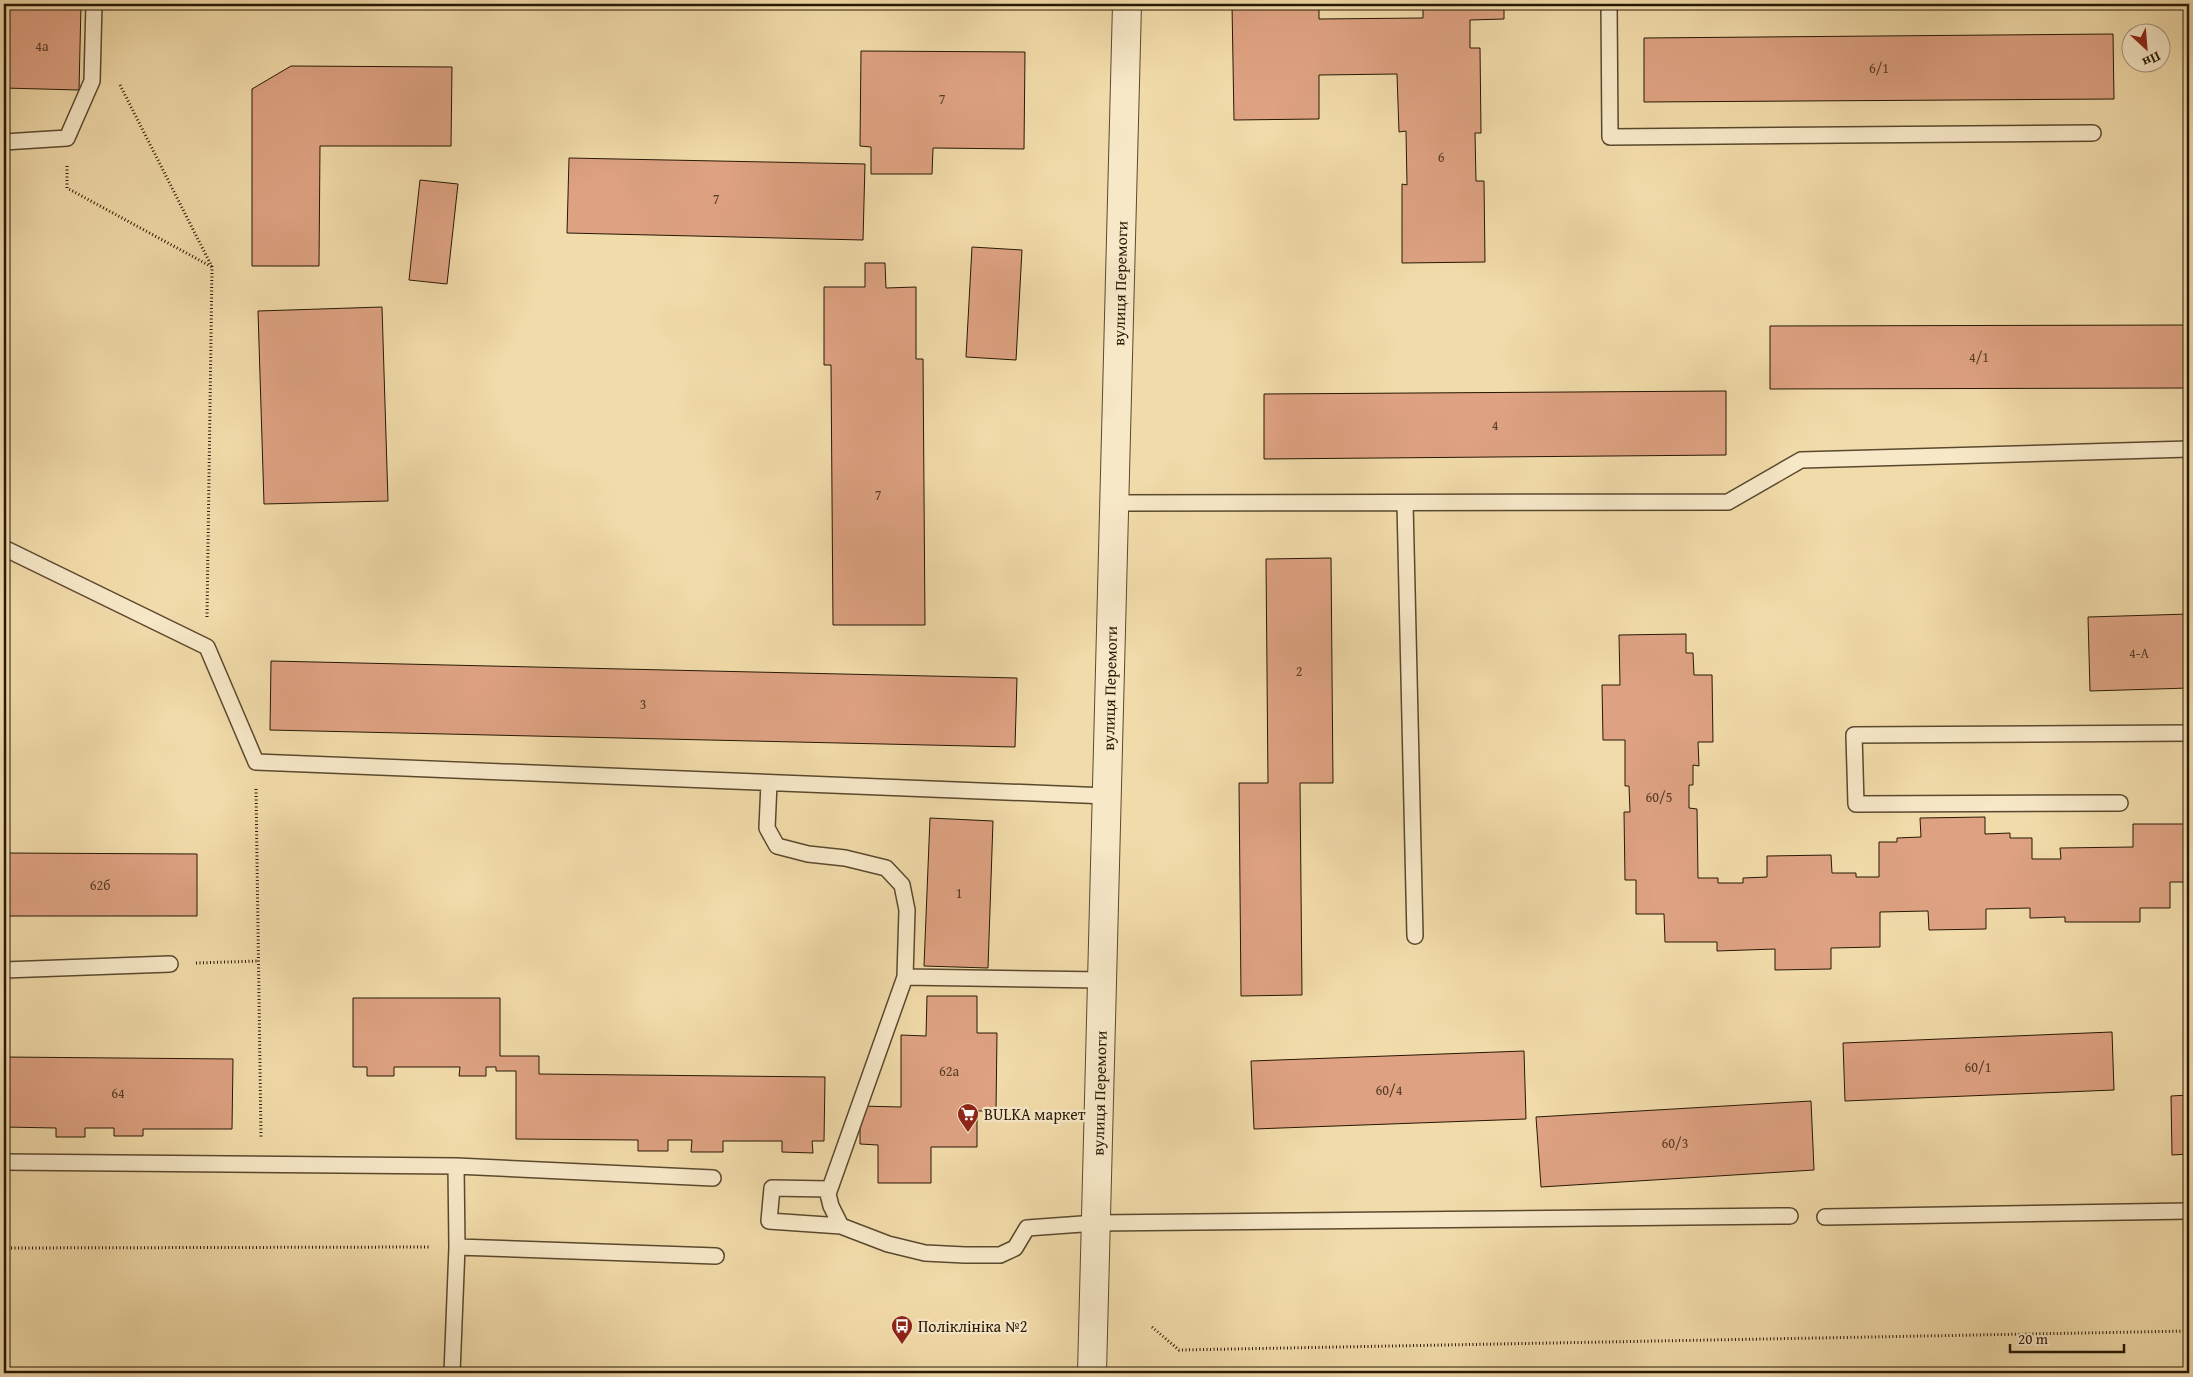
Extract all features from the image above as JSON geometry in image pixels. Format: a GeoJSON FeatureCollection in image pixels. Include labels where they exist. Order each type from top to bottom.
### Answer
{"type":"FeatureCollection","features":[{"type":"Feature","properties":{"kind":"street","name":"вулиця Перемоги"},"geometry":{"type":"LineString","coordinates":[[1092,1373],[1127,4]]}},
{"type":"Feature","properties":{"kind":"lane"},"geometry":{"type":"LineString","coordinates":[[4,142],[67,138],[92,80],[94,4]]}},
{"type":"Feature","properties":{"kind":"lane"},"geometry":{"type":"LineString","coordinates":[[1609,4],[1610,137],[2093,133]]}},
{"type":"Feature","properties":{"kind":"lane"},"geometry":{"type":"LineString","coordinates":[[1114,503],[1728,502],[1801,460],[2189,449]]}},
{"type":"Feature","properties":{"kind":"lane"},"geometry":{"type":"LineString","coordinates":[[1406,502],[1415,936]]}},
{"type":"Feature","properties":{"kind":"lane"},"geometry":{"type":"LineString","coordinates":[[8,550],[207,647],[256,762],[1106,796]]}},
{"type":"Feature","properties":{"kind":"lane"},"geometry":{"type":"LineString","coordinates":[[2120,802],[1856,804],[1854,735],[2189,733]]}},
{"type":"Feature","properties":{"kind":"lane"},"geometry":{"type":"LineString","coordinates":[[769,783],[767,828],[777,846],[808,854],[845,858],[886,868],[902,885],[907,910],[908,936],[905,977],[829,1189],[831,1206],[841,1226]]}},
{"type":"Feature","properties":{"kind":"lane"},"geometry":{"type":"LineString","coordinates":[[4,970],[170,964]]}},
{"type":"Feature","properties":{"kind":"lane"},"geometry":{"type":"LineString","coordinates":[[905,977],[1102,980]]}},
{"type":"Feature","properties":{"kind":"lane"},"geometry":{"type":"LineString","coordinates":[[4,1162],[456,1166],[713,1178]]}},
{"type":"Feature","properties":{"kind":"lane"},"geometry":{"type":"LineString","coordinates":[[452,1373],[457,1247],[456,1166]]}},
{"type":"Feature","properties":{"kind":"lane"},"geometry":{"type":"LineString","coordinates":[[829,1189],[772,1188],[769,1221],[841,1226],[888,1244],[925,1253],[965,1256],[1000,1255],[1015,1248],[1027,1228],[1096,1223],[1790,1216]]}},
{"type":"Feature","properties":{"kind":"lane"},"geometry":{"type":"LineString","coordinates":[[1825,1217],[2189,1211]]}},
{"type":"Feature","properties":{"kind":"lane"},"geometry":{"type":"LineString","coordinates":[[457,1247],[716,1256]]}},
{"type":"Feature","properties":{"kind":"path"},"geometry":{"type":"LineString","coordinates":[[119,83],[212,267],[207,647]]}},
{"type":"Feature","properties":{"kind":"path"},"geometry":{"type":"LineString","coordinates":[[67,166],[67,188],[212,267]]}},
{"type":"Feature","properties":{"kind":"path"},"geometry":{"type":"LineString","coordinates":[[4,352],[8,352],[8,550],[4,634]]}},
{"type":"Feature","properties":{"kind":"path"},"geometry":{"type":"LineString","coordinates":[[256,762],[261,1163]]}},
{"type":"Feature","properties":{"kind":"path"},"geometry":{"type":"LineString","coordinates":[[170,964],[259,961]]}},
{"type":"Feature","properties":{"kind":"path"},"geometry":{"type":"LineString","coordinates":[[4,1248],[457,1247]]}},
{"type":"Feature","properties":{"kind":"path"},"geometry":{"type":"LineString","coordinates":[[1152,1327],[1179,1350],[2189,1331]]}},
{"type":"Feature","properties":{"kind":"building"},"geometry":{"type":"Polygon","coordinates":[[[4,4],[81,4],[79,90],[4,88],[4,4]]]}},
{"type":"Feature","properties":{"kind":"building"},"geometry":{"type":"Polygon","coordinates":[[[1319,4],[1319,19],[1423,18],[1423,4],[1504,4],[1504,19],[1470,20],[1470,48],[1480,48],[1481,133],[1475,133],[1476,181],[1484,181],[1485,262],[1402,263],[1402,184],[1407,185],[1406,131],[1399,132],[1397,74],[1319,75],[1319,119],[1234,120],[1232,5],[1319,4]]]}},
{"type":"Feature","properties":{"kind":"building"},"geometry":{"type":"Polygon","coordinates":[[[2113,34],[2114,99],[1644,102],[1644,38],[2113,34]]]}},
{"type":"Feature","properties":{"kind":"building"},"geometry":{"type":"Polygon","coordinates":[[[861,51],[1025,52],[1024,149],[933,148],[932,174],[871,174],[871,147],[860,146],[861,51]]]}},
{"type":"Feature","properties":{"kind":"building"},"geometry":{"type":"Polygon","coordinates":[[[291,66],[452,67],[451,146],[320,146],[319,266],[252,266],[252,89],[291,66]]]}},
{"type":"Feature","properties":{"kind":"building"},"geometry":{"type":"Polygon","coordinates":[[[569,158],[865,164],[863,240],[567,233],[569,158]]]}},
{"type":"Feature","properties":{"kind":"building"},"geometry":{"type":"Polygon","coordinates":[[[420,180],[458,184],[447,284],[409,280],[420,180]]]}},
{"type":"Feature","properties":{"kind":"building"},"geometry":{"type":"Polygon","coordinates":[[[972,247],[1022,250],[1016,360],[966,357],[972,247]]]}},
{"type":"Feature","properties":{"kind":"building"},"geometry":{"type":"Polygon","coordinates":[[[865,263],[885,263],[886,288],[916,287],[916,359],[923,359],[925,625],[833,625],[831,365],[824,365],[824,287],[865,287],[865,263]]]}},
{"type":"Feature","properties":{"kind":"building"},"geometry":{"type":"Polygon","coordinates":[[[382,307],[388,501],[264,504],[258,311],[382,307]]]}},
{"type":"Feature","properties":{"kind":"building"},"geometry":{"type":"Polygon","coordinates":[[[2189,325],[2189,388],[1770,389],[1770,326],[2189,325]]]}},
{"type":"Feature","properties":{"kind":"building"},"geometry":{"type":"Polygon","coordinates":[[[1726,391],[1726,455],[1264,459],[1264,394],[1726,391]]]}},
{"type":"Feature","properties":{"kind":"building"},"geometry":{"type":"Polygon","coordinates":[[[1331,558],[1333,783],[1300,783],[1302,995],[1241,996],[1239,783],[1268,783],[1266,559],[1331,558]]]}},
{"type":"Feature","properties":{"kind":"building"},"geometry":{"type":"Polygon","coordinates":[[[2189,614],[2189,688],[2090,691],[2088,617],[2189,614]]]}},
{"type":"Feature","properties":{"kind":"building"},"geometry":{"type":"Polygon","coordinates":[[[1686,634],[1686,653],[1693,653],[1694,675],[1712,675],[1713,742],[1698,742],[1699,766],[1693,765],[1693,785],[1689,785],[1689,808],[1697,809],[1698,878],[1718,878],[1718,883],[1743,883],[1743,878],[1767,877],[1767,856],[1831,855],[1832,873],[1856,873],[1856,877],[1879,877],[1879,842],[1897,842],[1897,838],[1921,837],[1920,818],[1985,817],[1985,834],[2010,833],[2010,838],[2032,838],[2032,859],[2061,859],[2060,848],[2133,847],[2133,824],[2189,824],[2189,882],[2170,882],[2170,908],[2140,908],[2140,922],[2065,922],[2065,917],[2030,918],[2030,908],[1986,909],[1986,929],[1929,930],[1928,911],[1880,912],[1880,947],[1831,948],[1831,969],[1775,970],[1775,949],[1717,951],[1717,942],[1665,942],[1664,914],[1636,914],[1636,880],[1625,880],[1624,812],[1630,812],[1629,786],[1625,786],[1625,740],[1603,740],[1602,685],[1620,685],[1619,635],[1686,634]]]}},
{"type":"Feature","properties":{"kind":"building"},"geometry":{"type":"Polygon","coordinates":[[[271,661],[1017,678],[1015,747],[270,730],[271,661]]]}},
{"type":"Feature","properties":{"kind":"building"},"geometry":{"type":"Polygon","coordinates":[[[930,818],[993,821],[988,968],[924,966],[930,818]]]}},
{"type":"Feature","properties":{"kind":"building"},"geometry":{"type":"Polygon","coordinates":[[[4,853],[197,854],[197,916],[4,916],[4,853]]]}},
{"type":"Feature","properties":{"kind":"building"},"geometry":{"type":"Polygon","coordinates":[[[927,996],[977,996],[977,1033],[997,1033],[996,1111],[977,1111],[977,1147],[931,1147],[931,1183],[878,1183],[878,1145],[860,1144],[860,1106],[901,1107],[901,1035],[926,1036],[927,996]]]}},
{"type":"Feature","properties":{"kind":"building"},"geometry":{"type":"Polygon","coordinates":[[[353,998],[500,998],[500,1056],[539,1056],[539,1074],[825,1077],[824,1141],[812,1141],[813,1153],[782,1152],[782,1141],[723,1141],[723,1152],[691,1152],[692,1140],[668,1140],[668,1151],[638,1151],[638,1140],[516,1139],[516,1071],[496,1071],[496,1067],[486,1067],[486,1076],[459,1076],[460,1067],[394,1067],[394,1076],[367,1076],[367,1067],[353,1067],[353,998]]]}},
{"type":"Feature","properties":{"kind":"building"},"geometry":{"type":"Polygon","coordinates":[[[2112,1032],[2114,1090],[1845,1101],[1843,1043],[2112,1032]]]}},
{"type":"Feature","properties":{"kind":"building"},"geometry":{"type":"Polygon","coordinates":[[[1524,1051],[1526,1119],[1254,1129],[1251,1061],[1524,1051]]]}},
{"type":"Feature","properties":{"kind":"building"},"geometry":{"type":"Polygon","coordinates":[[[4,1057],[233,1059],[232,1129],[143,1129],[143,1136],[114,1136],[114,1128],[85,1128],[85,1137],[56,1137],[56,1128],[4,1127],[4,1057]]]}},
{"type":"Feature","properties":{"kind":"building"},"geometry":{"type":"Polygon","coordinates":[[[2189,1095],[2189,1154],[2172,1155],[2171,1096],[2189,1095]]]}},
{"type":"Feature","properties":{"kind":"building"},"geometry":{"type":"Polygon","coordinates":[[[1811,1101],[1814,1170],[1541,1187],[1536,1117],[1811,1101]]]}},
{"type":"Feature","properties":{"kind":"place","name":"BULKA маркет"},"geometry":{"type":"Point","coordinates":[968,1133]}},
{"type":"Feature","properties":{"kind":"place","name":"Поліклініка №2"},"geometry":{"type":"Point","coordinates":[902,1345]}}]}
